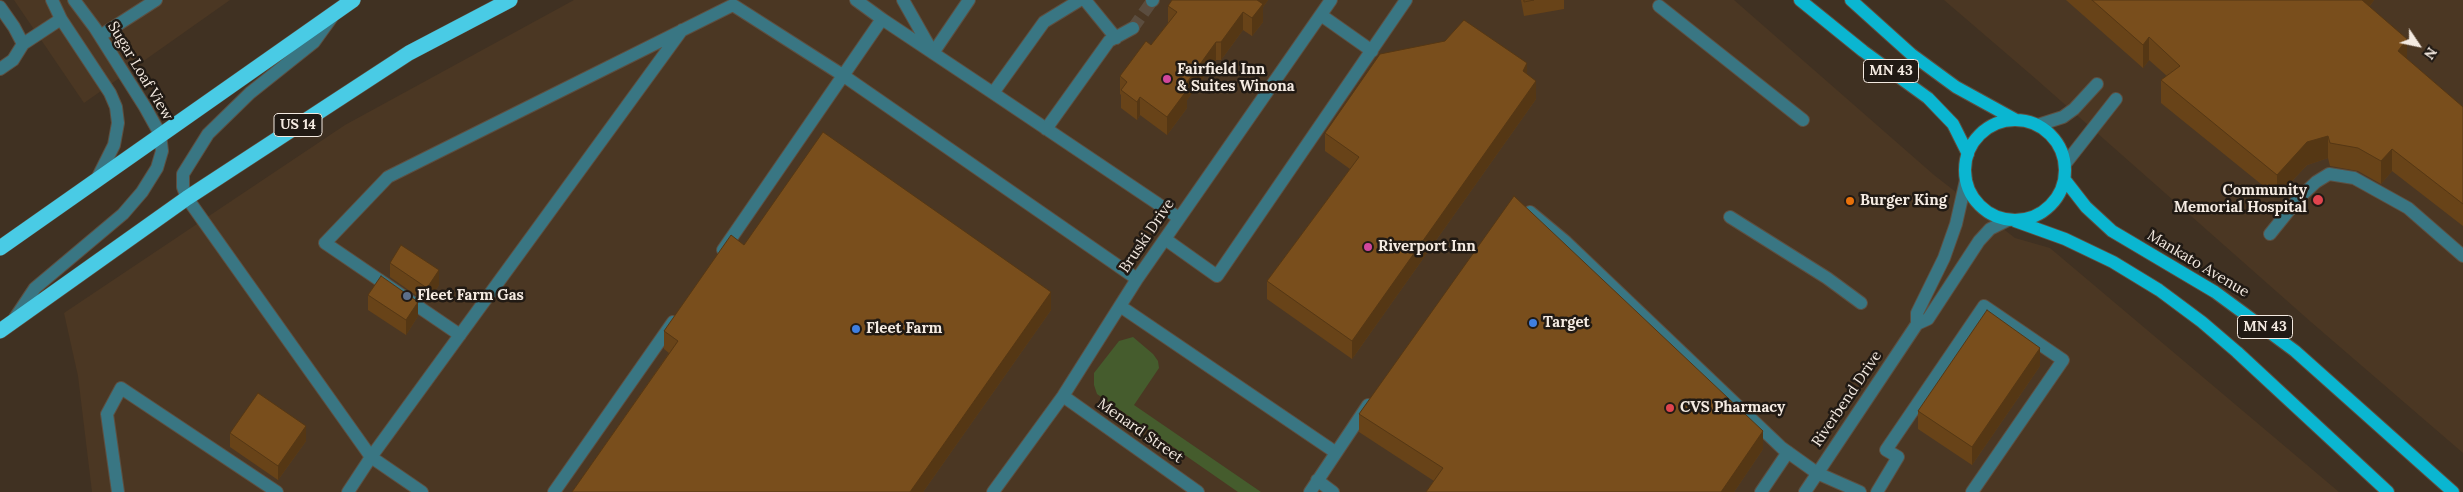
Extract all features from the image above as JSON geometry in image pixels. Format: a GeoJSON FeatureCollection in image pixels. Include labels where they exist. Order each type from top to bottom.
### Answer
{"type":"FeatureCollection","features":[{"type":"Feature","properties":{"kind":"highway"},"geometry":{"type":"LineString","coordinates":[[0,248],[98,177],[353,0]]}},
{"type":"Feature","properties":{"kind":"highway","name":"US 14"},"geometry":{"type":"LineString","coordinates":[[0,330],[188,198],[408,53],[510,0]]}},
{"type":"Feature","properties":{"kind":"main road","name":"MN 43"},"geometry":{"type":"LineString","coordinates":[[1800,0],[1863,52],[1928,98],[1953,124],[1968,154]]}},
{"type":"Feature","properties":{"kind":"main road","name":"MN 43"},"geometry":{"type":"LineString","coordinates":[[1851,0],[1911,54],[1956,87],[2016,120],[2038,125]]}},
{"type":"Feature","properties":{"kind":"main road","name":"MN 43"},"geometry":{"type":"LineString","coordinates":[[2016,120],[2000,122],[1985,130],[1974,142],[1968,154],[1965,167],[1966,180],[1973,198],[1980,206],[1987,212],[2064,239],[2113,262],[2173,301],[2237,352],[2388,492]]}},
{"type":"Feature","properties":{"kind":"main road"},"geometry":{"type":"LineString","coordinates":[[2011,220],[2031,218],[2046,210],[2059,196],[2065,180],[2065,164],[2062,151],[2055,140],[2038,125]]}},
{"type":"Feature","properties":{"kind":"main road","name":"Mankato Avenue"},"geometry":{"type":"LineString","coordinates":[[2065,180],[2086,207],[2112,230],[2215,292],[2295,351],[2453,492]]}},
{"type":"Feature","properties":{"kind":"street"},"geometry":{"type":"LineString","coordinates":[[52,0],[61,19],[110,93],[116,107],[118,123],[114,145],[98,177]]}},
{"type":"Feature","properties":{"kind":"street","name":"Sugar Loaf View"},"geometry":{"type":"LineString","coordinates":[[74,0],[100,36],[160,134]]}},
{"type":"Feature","properties":{"kind":"street"},"geometry":{"type":"LineString","coordinates":[[100,36],[156,0]]}},
{"type":"Feature","properties":{"kind":"street"},"geometry":{"type":"LineString","coordinates":[[856,0],[1179,218]]}},
{"type":"Feature","properties":{"kind":"street"},"geometry":{"type":"LineString","coordinates":[[903,0],[932,53]]}},
{"type":"Feature","properties":{"kind":"street"},"geometry":{"type":"LineString","coordinates":[[932,53],[969,0]]}},
{"type":"Feature","properties":{"kind":"street"},"geometry":{"type":"LineString","coordinates":[[993,93],[1044,22],[1080,0]]}},
{"type":"Feature","properties":{"kind":"street"},"geometry":{"type":"LineString","coordinates":[[1085,0],[1116,38]]}},
{"type":"Feature","properties":{"kind":"street","name":"Bruski Drive"},"geometry":{"type":"LineString","coordinates":[[993,492],[1063,396],[1137,278],[1331,0]]}},
{"type":"Feature","properties":{"kind":"street"},"geometry":{"type":"LineString","coordinates":[[1165,239],[1217,276],[1406,0]]}},
{"type":"Feature","properties":{"kind":"street"},"geometry":{"type":"LineString","coordinates":[[460,335],[325,243],[388,177],[683,28],[733,5],[844,76],[1137,278]]}},
{"type":"Feature","properties":{"kind":"street"},"geometry":{"type":"LineString","coordinates":[[1659,6],[1803,120]]}},
{"type":"Feature","properties":{"kind":"street"},"geometry":{"type":"LineString","coordinates":[[0,7],[23,44]]}},
{"type":"Feature","properties":{"kind":"street"},"geometry":{"type":"LineString","coordinates":[[336,11],[314,42],[250,93],[208,134],[183,174],[183,187],[188,198],[371,457],[422,492]]}},
{"type":"Feature","properties":{"kind":"street"},"geometry":{"type":"LineString","coordinates":[[1321,15],[1372,51]]}},
{"type":"Feature","properties":{"kind":"street"},"geometry":{"type":"LineString","coordinates":[[0,69],[14,60],[23,44],[61,19]]}},
{"type":"Feature","properties":{"kind":"street"},"geometry":{"type":"LineString","coordinates":[[716,261],[882,19]]}},
{"type":"Feature","properties":{"kind":"street"},"geometry":{"type":"LineString","coordinates":[[348,492],[371,457],[683,28]]}},
{"type":"Feature","properties":{"kind":"street"},"geometry":{"type":"LineString","coordinates":[[1046,129],[1109,41],[1133,28]]}},
{"type":"Feature","properties":{"kind":"street"},"geometry":{"type":"LineString","coordinates":[[2038,125],[2063,117],[2074,109],[2096,84]]}},
{"type":"Feature","properties":{"kind":"street"},"geometry":{"type":"LineString","coordinates":[[2065,164],[2116,100]]}},
{"type":"Feature","properties":{"kind":"street"},"geometry":{"type":"LineString","coordinates":[[14,320],[35,288],[102,234],[142,192],[157,168],[162,151],[160,134]]}},
{"type":"Feature","properties":{"kind":"street"},"geometry":{"type":"LineString","coordinates":[[2270,234],[2299,198],[2316,182],[2329,174],[2354,178],[2408,208],[2463,256]]}},
{"type":"Feature","properties":{"kind":"street","name":"Riverbend Drive"},"geometry":{"type":"LineString","coordinates":[[1804,492],[1917,324],[1918,313],[1944,258],[1956,224],[1966,180]]}},
{"type":"Feature","properties":{"kind":"street"},"geometry":{"type":"LineString","coordinates":[[1522,206],[1566,242],[1768,436],[1817,473],[1860,492]]}},
{"type":"Feature","properties":{"kind":"street"},"geometry":{"type":"LineString","coordinates":[[1730,217],[1827,278],[1861,304]]}},
{"type":"Feature","properties":{"kind":"street","name":"Riverbend Drive"},"geometry":{"type":"LineString","coordinates":[[1917,324],[1928,319],[1979,241],[1990,229],[2011,220]]}},
{"type":"Feature","properties":{"kind":"street"},"geometry":{"type":"LineString","coordinates":[[1120,306],[1335,452]]}},
{"type":"Feature","properties":{"kind":"street"},"geometry":{"type":"LineString","coordinates":[[1877,492],[1898,457],[1886,450],[1984,306],[2063,360],[1972,492]]}},
{"type":"Feature","properties":{"kind":"street"},"geometry":{"type":"LineString","coordinates":[[554,492],[682,309]]}},
{"type":"Feature","properties":{"kind":"street"},"geometry":{"type":"LineString","coordinates":[[118,492],[107,414],[121,388],[276,492]]}},
{"type":"Feature","properties":{"kind":"street"},"geometry":{"type":"LineString","coordinates":[[1310,492],[1375,395]]}},
{"type":"Feature","properties":{"kind":"street","name":"Menard Street"},"geometry":{"type":"LineString","coordinates":[[1063,396],[1198,492]]}},
{"type":"Feature","properties":{"kind":"street"},"geometry":{"type":"LineString","coordinates":[[1761,492],[1788,452]]}},
{"type":"Feature","properties":{"kind":"street"},"geometry":{"type":"LineString","coordinates":[[1317,480],[1333,492]]}},
{"type":"Feature","properties":{"kind":"shaded area"},"geometry":{"type":"Polygon","coordinates":[[[14,0],[230,0],[84,103],[14,0]]]}},
{"type":"Feature","properties":{"kind":"shaded area"},"geometry":{"type":"Polygon","coordinates":[[[574,0],[1734,0],[1934,175],[2015,238],[2050,248],[2339,492],[92,492],[78,376],[64,313],[345,125],[574,0]]]}},
{"type":"Feature","properties":{"kind":"shaded area","name":"Community Memorial Hospital"},"geometry":{"type":"Polygon","coordinates":[[[1944,0],[2463,0],[2463,453],[2311,322],[1944,0]]]}},
{"type":"Feature","properties":{"kind":"green space"},"geometry":{"type":"Polygon","coordinates":[[[1133,337],[1153,354],[1158,361],[1159,368],[1134,405],[1261,492],[1238,492],[1097,394],[1094,385],[1094,373],[1119,341],[1133,337]]]}},
{"type":"Feature","properties":{"kind":"building","name":"Fairfield Inn & Suites Winona"},"geometry":{"type":"Polygon","coordinates":[[[1172,0],[1257,0],[1263,4],[1252,18],[1243,12],[1221,42],[1216,42],[1185,85],[1187,90],[1167,117],[1140,97],[1137,102],[1121,90],[1127,82],[1120,76],[1146,41],[1151,45],[1177,12],[1168,6],[1172,0]]]}},
{"type":"Feature","properties":{"kind":"building"},"geometry":{"type":"Polygon","coordinates":[[[2092,0],[2362,0],[2407,39],[2398,51],[2463,107],[2463,204],[2392,149],[2381,161],[2358,148],[2330,143],[2328,136],[2307,142],[2277,175],[2161,80],[2180,66],[2149,37],[2143,45],[2092,0]]]}},
{"type":"Feature","properties":{"kind":"building","name":"Riverport Inn"},"geometry":{"type":"Polygon","coordinates":[[[1464,20],[1527,63],[1523,71],[1536,81],[1352,341],[1267,281],[1359,157],[1325,133],[1380,54],[1445,41],[1464,20]]]}},
{"type":"Feature","properties":{"kind":"building","name":"Fleet Farm"},"geometry":{"type":"Polygon","coordinates":[[[823,132],[1051,292],[910,492],[572,492],[678,341],[664,331],[731,235],[744,245],[823,132]]]}},
{"type":"Feature","properties":{"kind":"building","name":"Target"},"geometry":{"type":"Polygon","coordinates":[[[1514,196],[1763,431],[1721,492],[1426,492],[1443,468],[1359,414],[1514,196]]]}},
{"type":"Feature","properties":{"kind":"building"},"geometry":{"type":"Polygon","coordinates":[[[401,245],[439,270],[427,288],[390,263],[401,245]]]}},
{"type":"Feature","properties":{"kind":"building"},"geometry":{"type":"Polygon","coordinates":[[[381,276],[418,302],[406,320],[368,295],[381,276]]]}},
{"type":"Feature","properties":{"kind":"building"},"geometry":{"type":"Polygon","coordinates":[[[1987,310],[2040,348],[1972,447],[1918,411],[1987,310]]]}},
{"type":"Feature","properties":{"kind":"building"},"geometry":{"type":"Polygon","coordinates":[[[258,393],[306,426],[278,466],[230,433],[258,393]]]}},
{"type":"Feature","properties":{"kind":"tunnel"},"geometry":{"type":"LineString","coordinates":[[1133,28],[1152,1]]}},
{"type":"Feature","properties":{"kind":"place","name":"Fairfield Inn & Suites Winona"},"geometry":{"type":"Point","coordinates":[1167,79]}},
{"type":"Feature","properties":{"kind":"place","name":"Community Memorial Hospital"},"geometry":{"type":"Point","coordinates":[2318,200]}},
{"type":"Feature","properties":{"kind":"place","name":"Burger King"},"geometry":{"type":"Point","coordinates":[1850,201]}},
{"type":"Feature","properties":{"kind":"place","name":"Riverport Inn"},"geometry":{"type":"Point","coordinates":[1368,247]}},
{"type":"Feature","properties":{"kind":"place","name":"Fleet Farm Gas"},"geometry":{"type":"Point","coordinates":[407,296]}},
{"type":"Feature","properties":{"kind":"place","name":"Target"},"geometry":{"type":"Point","coordinates":[1533,323]}},
{"type":"Feature","properties":{"kind":"place","name":"Fleet Farm"},"geometry":{"type":"Point","coordinates":[856,329]}},
{"type":"Feature","properties":{"kind":"place","name":"CVS Pharmacy"},"geometry":{"type":"Point","coordinates":[1670,408]}}]}
